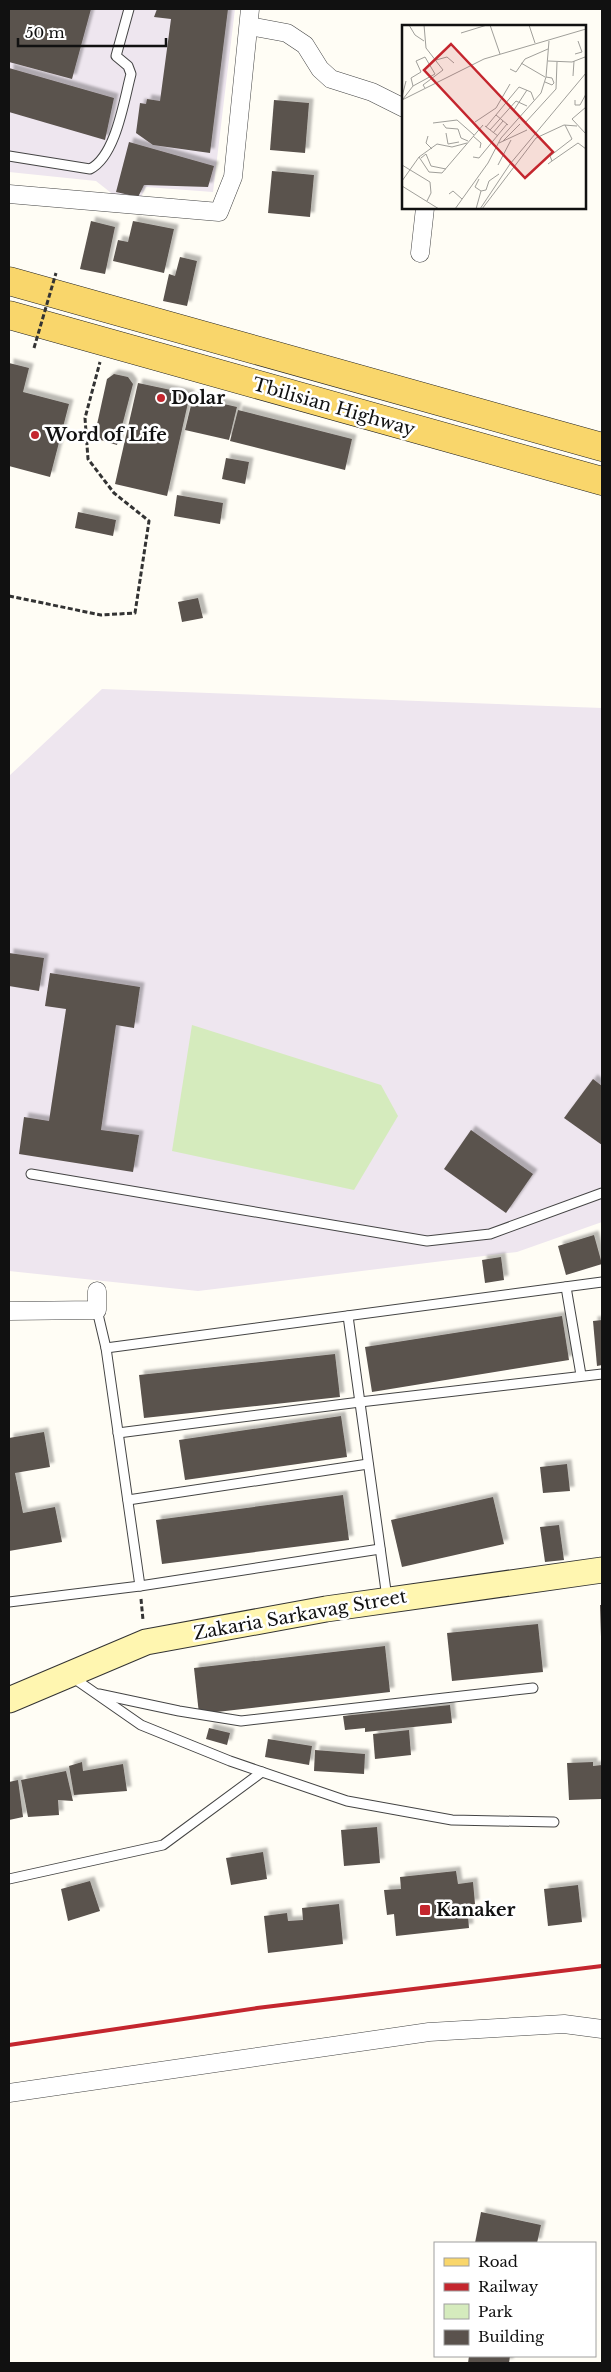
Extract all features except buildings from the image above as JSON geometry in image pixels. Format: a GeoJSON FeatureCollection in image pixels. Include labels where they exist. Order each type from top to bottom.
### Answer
{"type":"FeatureCollection","features":[{"type":"Feature","properties":{"kind":"main road","name":"Tbilisian Highway"},"geometry":{"type":"LineString","coordinates":[[9,281],[602,447]]}},
{"type":"Feature","properties":{"kind":"main road","name":"Tbilisian Highway"},"geometry":{"type":"LineString","coordinates":[[9,315],[602,481]]}},
{"type":"Feature","properties":{"kind":"main road","name":"Zakaria Sarkavag Street"},"geometry":{"type":"LineString","coordinates":[[9,1700],[146,1642],[326,1608],[602,1570]]}},
{"type":"Feature","properties":{"kind":"street"},"geometry":{"type":"LineString","coordinates":[[9,194],[220,212],[233,177],[250,17],[287,33],[305,45],[320,68],[331,79],[372,92],[402,107]]}},
{"type":"Feature","properties":{"kind":"street"},"geometry":{"type":"LineString","coordinates":[[420,253],[425,209]]}},
{"type":"Feature","properties":{"kind":"street"},"geometry":{"type":"LineString","coordinates":[[9,1311],[97,1310],[97,1291]]}},
{"type":"Feature","properties":{"kind":"street"},"geometry":{"type":"LineString","coordinates":[[9,2093],[429,2032],[564,2024],[602,2029]]}},
{"type":"Feature","properties":{"kind":"lane"},"geometry":{"type":"LineString","coordinates":[[9,156],[90,170],[104,158],[116,132],[131,74],[128,66],[116,56],[129,9]]}},
{"type":"Feature","properties":{"kind":"lane"},"geometry":{"type":"LineString","coordinates":[[31,1174],[427,1240],[490,1234],[602,1193]]}},
{"type":"Feature","properties":{"kind":"lane"},"geometry":{"type":"LineString","coordinates":[[106,1348],[602,1282]]}},
{"type":"Feature","properties":{"kind":"lane"},"geometry":{"type":"LineString","coordinates":[[566,1287],[581,1374]]}},
{"type":"Feature","properties":{"kind":"lane"},"geometry":{"type":"LineString","coordinates":[[97,1310],[106,1348],[140,1586]]}},
{"type":"Feature","properties":{"kind":"lane"},"geometry":{"type":"LineString","coordinates":[[348,1316],[388,1600]]}},
{"type":"Feature","properties":{"kind":"lane"},"geometry":{"type":"LineString","coordinates":[[118,1434],[581,1374],[602,1374]]}},
{"type":"Feature","properties":{"kind":"lane"},"geometry":{"type":"LineString","coordinates":[[128,1500],[368,1464]]}},
{"type":"Feature","properties":{"kind":"lane"},"geometry":{"type":"LineString","coordinates":[[9,1602],[140,1586],[380,1549]]}},
{"type":"Feature","properties":{"kind":"lane"},"geometry":{"type":"LineString","coordinates":[[69,1675],[141,1725],[262,1772],[347,1801],[452,1820],[554,1822]]}},
{"type":"Feature","properties":{"kind":"lane"},"geometry":{"type":"LineString","coordinates":[[94,1692],[179,1711],[241,1721],[533,1688]]}},
{"type":"Feature","properties":{"kind":"lane"},"geometry":{"type":"LineString","coordinates":[[9,1879],[163,1845],[262,1772]]}},
{"type":"Feature","properties":{"kind":"path"},"geometry":{"type":"LineString","coordinates":[[34,348],[56,272]]}},
{"type":"Feature","properties":{"kind":"path"},"geometry":{"type":"LineString","coordinates":[[9,596],[101,615],[135,613],[149,521],[114,493],[88,459],[85,418],[104,343]]}},
{"type":"Feature","properties":{"kind":"path"},"geometry":{"type":"LineString","coordinates":[[140,1586],[146,1642]]}},
{"type":"Feature","properties":{"kind":"shaded area"},"geometry":{"type":"Polygon","coordinates":[[[9,9],[235,9],[213,192],[146,187],[139,201],[115,196],[96,181],[9,172],[9,9]]]}},
{"type":"Feature","properties":{"kind":"shaded area"},"geometry":{"type":"Polygon","coordinates":[[[102,689],[602,708],[602,1222],[517,1252],[198,1291],[9,1271],[9,776],[102,689]]]}},
{"type":"Feature","properties":{"kind":"green space"},"geometry":{"type":"Polygon","coordinates":[[[192,1025],[381,1085],[398,1116],[354,1190],[172,1151],[192,1025]]]}},
{"type":"Feature","properties":{"kind":"railway"},"geometry":{"type":"LineString","coordinates":[[9,2045],[257,2008],[602,1966]]}},
{"type":"Feature","properties":{"kind":"place","name":"Dolar"},"geometry":{"type":"Point","coordinates":[161,398]}},
{"type":"Feature","properties":{"kind":"place","name":"Word of Life"},"geometry":{"type":"Point","coordinates":[35,435]}},
{"type":"Feature","properties":{"kind":"place","name":"Kanaker"},"geometry":{"type":"Point","coordinates":[425,1910]}}]}
